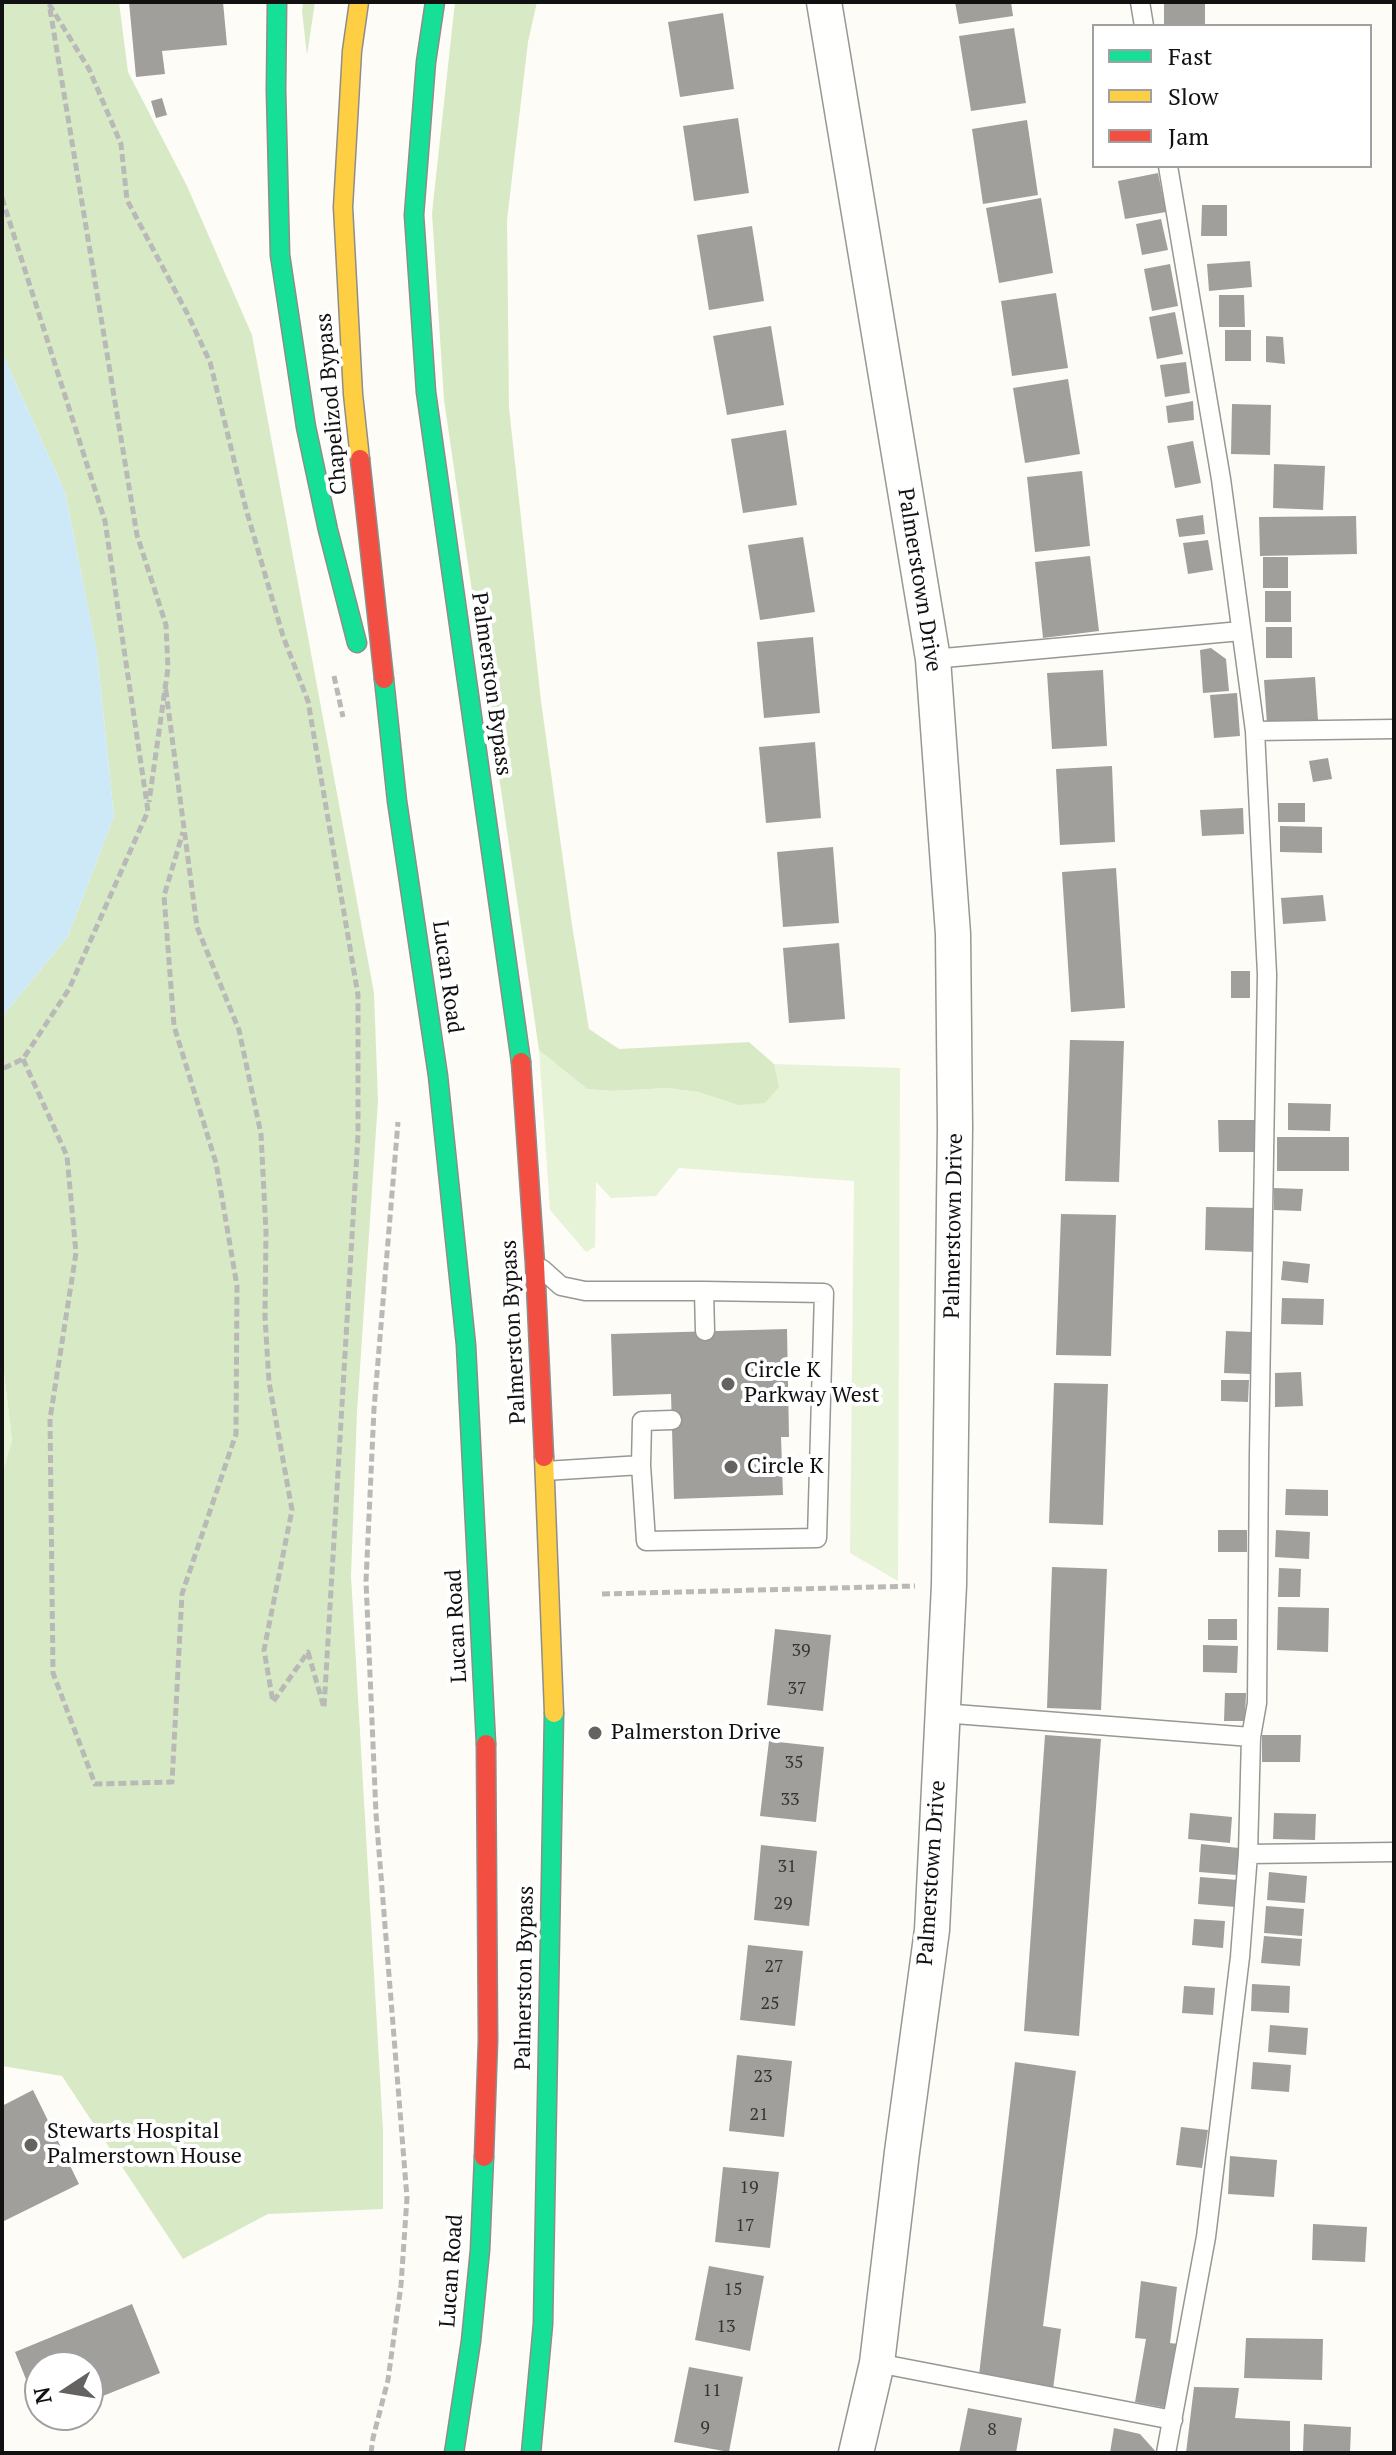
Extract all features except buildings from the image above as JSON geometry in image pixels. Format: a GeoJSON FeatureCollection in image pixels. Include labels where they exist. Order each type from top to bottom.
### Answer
{"type":"FeatureCollection","features":[{"type":"Feature","properties":{"kind":"main road"},"geometry":{"type":"LineString","coordinates":[[277,2],[280,255],[306,427],[328,530],[397,801]]}},
{"type":"Feature","properties":{"kind":"main road","name":"Chapelizod Bypass"},"geometry":{"type":"LineString","coordinates":[[359,2],[352,51],[343,207],[353,394],[397,801]]}},
{"type":"Feature","properties":{"kind":"main road","name":"Palmerston Bypass"},"geometry":{"type":"LineString","coordinates":[[435,2],[426,62],[414,215],[426,392],[520,1054],[535,1264],[545,1471],[554,1729],[543,2324],[531,2453]]}},
{"type":"Feature","properties":{"kind":"main road","name":"Lucan Road"},"geometry":{"type":"LineString","coordinates":[[397,801],[438,1076],[466,1345],[486,1750],[488,2040],[480,2250],[471,2341],[454,2453]]}},
{"type":"Feature","properties":{"kind":"street","name":"Palmerstown Drive"},"geometry":{"type":"LineString","coordinates":[[824,2],[933,659],[953,934],[955,1128],[949,1585],[932,1930],[877,2363],[856,2453]]}},
{"type":"Feature","properties":{"kind":"lane"},"geometry":{"type":"LineString","coordinates":[[1140,2],[1144,24]]}},
{"type":"Feature","properties":{"kind":"lane"},"geometry":{"type":"LineString","coordinates":[[1166,2453],[1206,2237],[1240,1957],[1248,1854],[1251,1737],[1257,1703],[1267,974],[1255,731],[1221,479],[1168,168]]}},
{"type":"Feature","properties":{"kind":"lane"},"geometry":{"type":"LineString","coordinates":[[933,659],[1241,631]]}},
{"type":"Feature","properties":{"kind":"lane"},"geometry":{"type":"LineString","coordinates":[[1255,731],[1394,729]]}},
{"type":"Feature","properties":{"kind":"lane"},"geometry":{"type":"LineString","coordinates":[[535,1264],[561,1286],[585,1291],[824,1293],[817,1538],[646,1541],[641,1465],[642,1421],[672,1420]]}},
{"type":"Feature","properties":{"kind":"lane"},"geometry":{"type":"LineString","coordinates":[[704,1291],[705,1331]]}},
{"type":"Feature","properties":{"kind":"lane"},"geometry":{"type":"LineString","coordinates":[[545,1471],[641,1465]]}},
{"type":"Feature","properties":{"kind":"lane"},"geometry":{"type":"LineString","coordinates":[[942,1713],[1251,1737]]}},
{"type":"Feature","properties":{"kind":"lane"},"geometry":{"type":"LineString","coordinates":[[1248,1854],[1394,1852]]}},
{"type":"Feature","properties":{"kind":"lane"},"geometry":{"type":"LineString","coordinates":[[877,2363],[1173,2420]]}},
{"type":"Feature","properties":{"kind":"path"},"geometry":{"type":"LineString","coordinates":[[49,3],[89,69],[121,144],[127,200],[210,362],[246,509],[283,636],[308,701],[358,995],[358,1135],[324,1708],[308,1652],[273,1702],[264,1650],[292,1510],[269,1382],[261,1134],[239,1030],[197,927],[165,684]]}},
{"type":"Feature","properties":{"kind":"path"},"geometry":{"type":"LineString","coordinates":[[2,1069],[23,1059],[69,989],[148,811],[168,668],[166,625],[137,535],[49,3]]}},
{"type":"Feature","properties":{"kind":"path"},"geometry":{"type":"LineString","coordinates":[[2,198],[105,521],[148,811]]}},
{"type":"Feature","properties":{"kind":"path"},"geometry":{"type":"LineString","coordinates":[[332,665],[344,723]]}},
{"type":"Feature","properties":{"kind":"path"},"geometry":{"type":"LineString","coordinates":[[23,1059],[67,1156],[76,1253],[50,1419],[53,1673],[95,1784],[172,1782],[182,1594],[236,1434],[237,1286],[216,1163],[174,1026],[164,896],[184,827]]}},
{"type":"Feature","properties":{"kind":"path"},"geometry":{"type":"LineString","coordinates":[[371,2453],[388,2380],[399,2301],[407,2198],[376,1814],[366,1581],[374,1409],[398,1120]]}},
{"type":"Feature","properties":{"kind":"path"},"geometry":{"type":"LineString","coordinates":[[602,1594],[916,1586]]}},
{"type":"Feature","properties":{"kind":"green space"},"geometry":{"type":"Polygon","coordinates":[[[2,2],[119,2],[128,72],[187,186],[252,335],[374,993],[378,1101],[357,1412],[351,1576],[383,2130],[383,2209],[268,2214],[183,2259],[62,2076],[2,2066],[2,1475],[12,1440],[2,1356],[2,1017],[68,936],[114,816],[97,653],[65,492],[2,353],[2,2]]]}},
{"type":"Feature","properties":{"kind":"green space"},"geometry":{"type":"Polygon","coordinates":[[[303,2],[315,2],[307,55],[302,11],[303,2]]]}},
{"type":"Feature","properties":{"kind":"green space"},"geometry":{"type":"Polygon","coordinates":[[[455,2],[537,2],[528,42],[507,220],[509,408],[541,701],[589,1029],[619,1049],[749,1042],[774,1064],[779,1087],[765,1103],[738,1105],[698,1092],[667,1088],[587,1089],[539,1050],[444,400],[432,213],[455,2]]]}},
{"type":"Feature","properties":{"kind":"green space"},"geometry":{"type":"Polygon","coordinates":[[[539,1050],[587,1089],[667,1088],[698,1092],[738,1105],[778,1087],[774,1064],[900,1068],[898,1581],[850,1553],[854,1181],[679,1168],[656,1196],[611,1198],[596,1182],[595,1247],[586,1252],[550,1210],[539,1050]]]}},
{"type":"Feature","properties":{"kind":"green space"},"geometry":{"type":"Polygon","coordinates":[[[2,1356],[12,1440],[2,1475],[2,1356]]]}},
{"type":"Feature","properties":{"kind":"water"},"geometry":{"type":"Polygon","coordinates":[[[2,353],[65,492],[97,652],[114,816],[68,936],[2,1017],[2,353]]]}},
{"type":"Feature","properties":{"kind":"traffic: fast"},"geometry":{"type":"LineString","coordinates":[[277,2],[280,255],[306,427],[357,643]]}},
{"type":"Feature","properties":{"kind":"traffic: fast"},"geometry":{"type":"LineString","coordinates":[[435,2],[426,62],[414,215],[426,392],[521,1062]]}},
{"type":"Feature","properties":{"kind":"traffic: fast"},"geometry":{"type":"LineString","coordinates":[[384,679],[397,801],[438,1076],[466,1345],[486,1744]]}},
{"type":"Feature","properties":{"kind":"traffic: fast"},"geometry":{"type":"LineString","coordinates":[[531,2453],[543,2324],[554,1713]]}},
{"type":"Feature","properties":{"kind":"traffic: fast"},"geometry":{"type":"LineString","coordinates":[[454,2453],[471,2341],[480,2250],[484,2157]]}},
{"type":"Feature","properties":{"kind":"traffic: slow"},"geometry":{"type":"LineString","coordinates":[[359,2],[352,51],[343,207],[353,394],[360,459]]}},
{"type":"Feature","properties":{"kind":"traffic: slow"},"geometry":{"type":"LineString","coordinates":[[544,1457],[554,1713]]}},
{"type":"Feature","properties":{"kind":"traffic: jam"},"geometry":{"type":"LineString","coordinates":[[360,459],[384,679]]}},
{"type":"Feature","properties":{"kind":"traffic: jam"},"geometry":{"type":"LineString","coordinates":[[521,1062],[544,1457]]}},
{"type":"Feature","properties":{"kind":"traffic: jam"},"geometry":{"type":"LineString","coordinates":[[484,2157],[488,2040],[486,1744]]}},
{"type":"Feature","properties":{"kind":"place","name":"Circle K Parkway West"},"geometry":{"type":"Point","coordinates":[728,1384]}},
{"type":"Feature","properties":{"kind":"place","name":"Circle K"},"geometry":{"type":"Point","coordinates":[731,1467]}},
{"type":"Feature","properties":{"kind":"place","name":"Palmerston Drive"},"geometry":{"type":"Point","coordinates":[595,1733]}},
{"type":"Feature","properties":{"kind":"place","name":"Stewarts Hospital Palmerstown House"},"geometry":{"type":"Point","coordinates":[31,2145]}}]}
